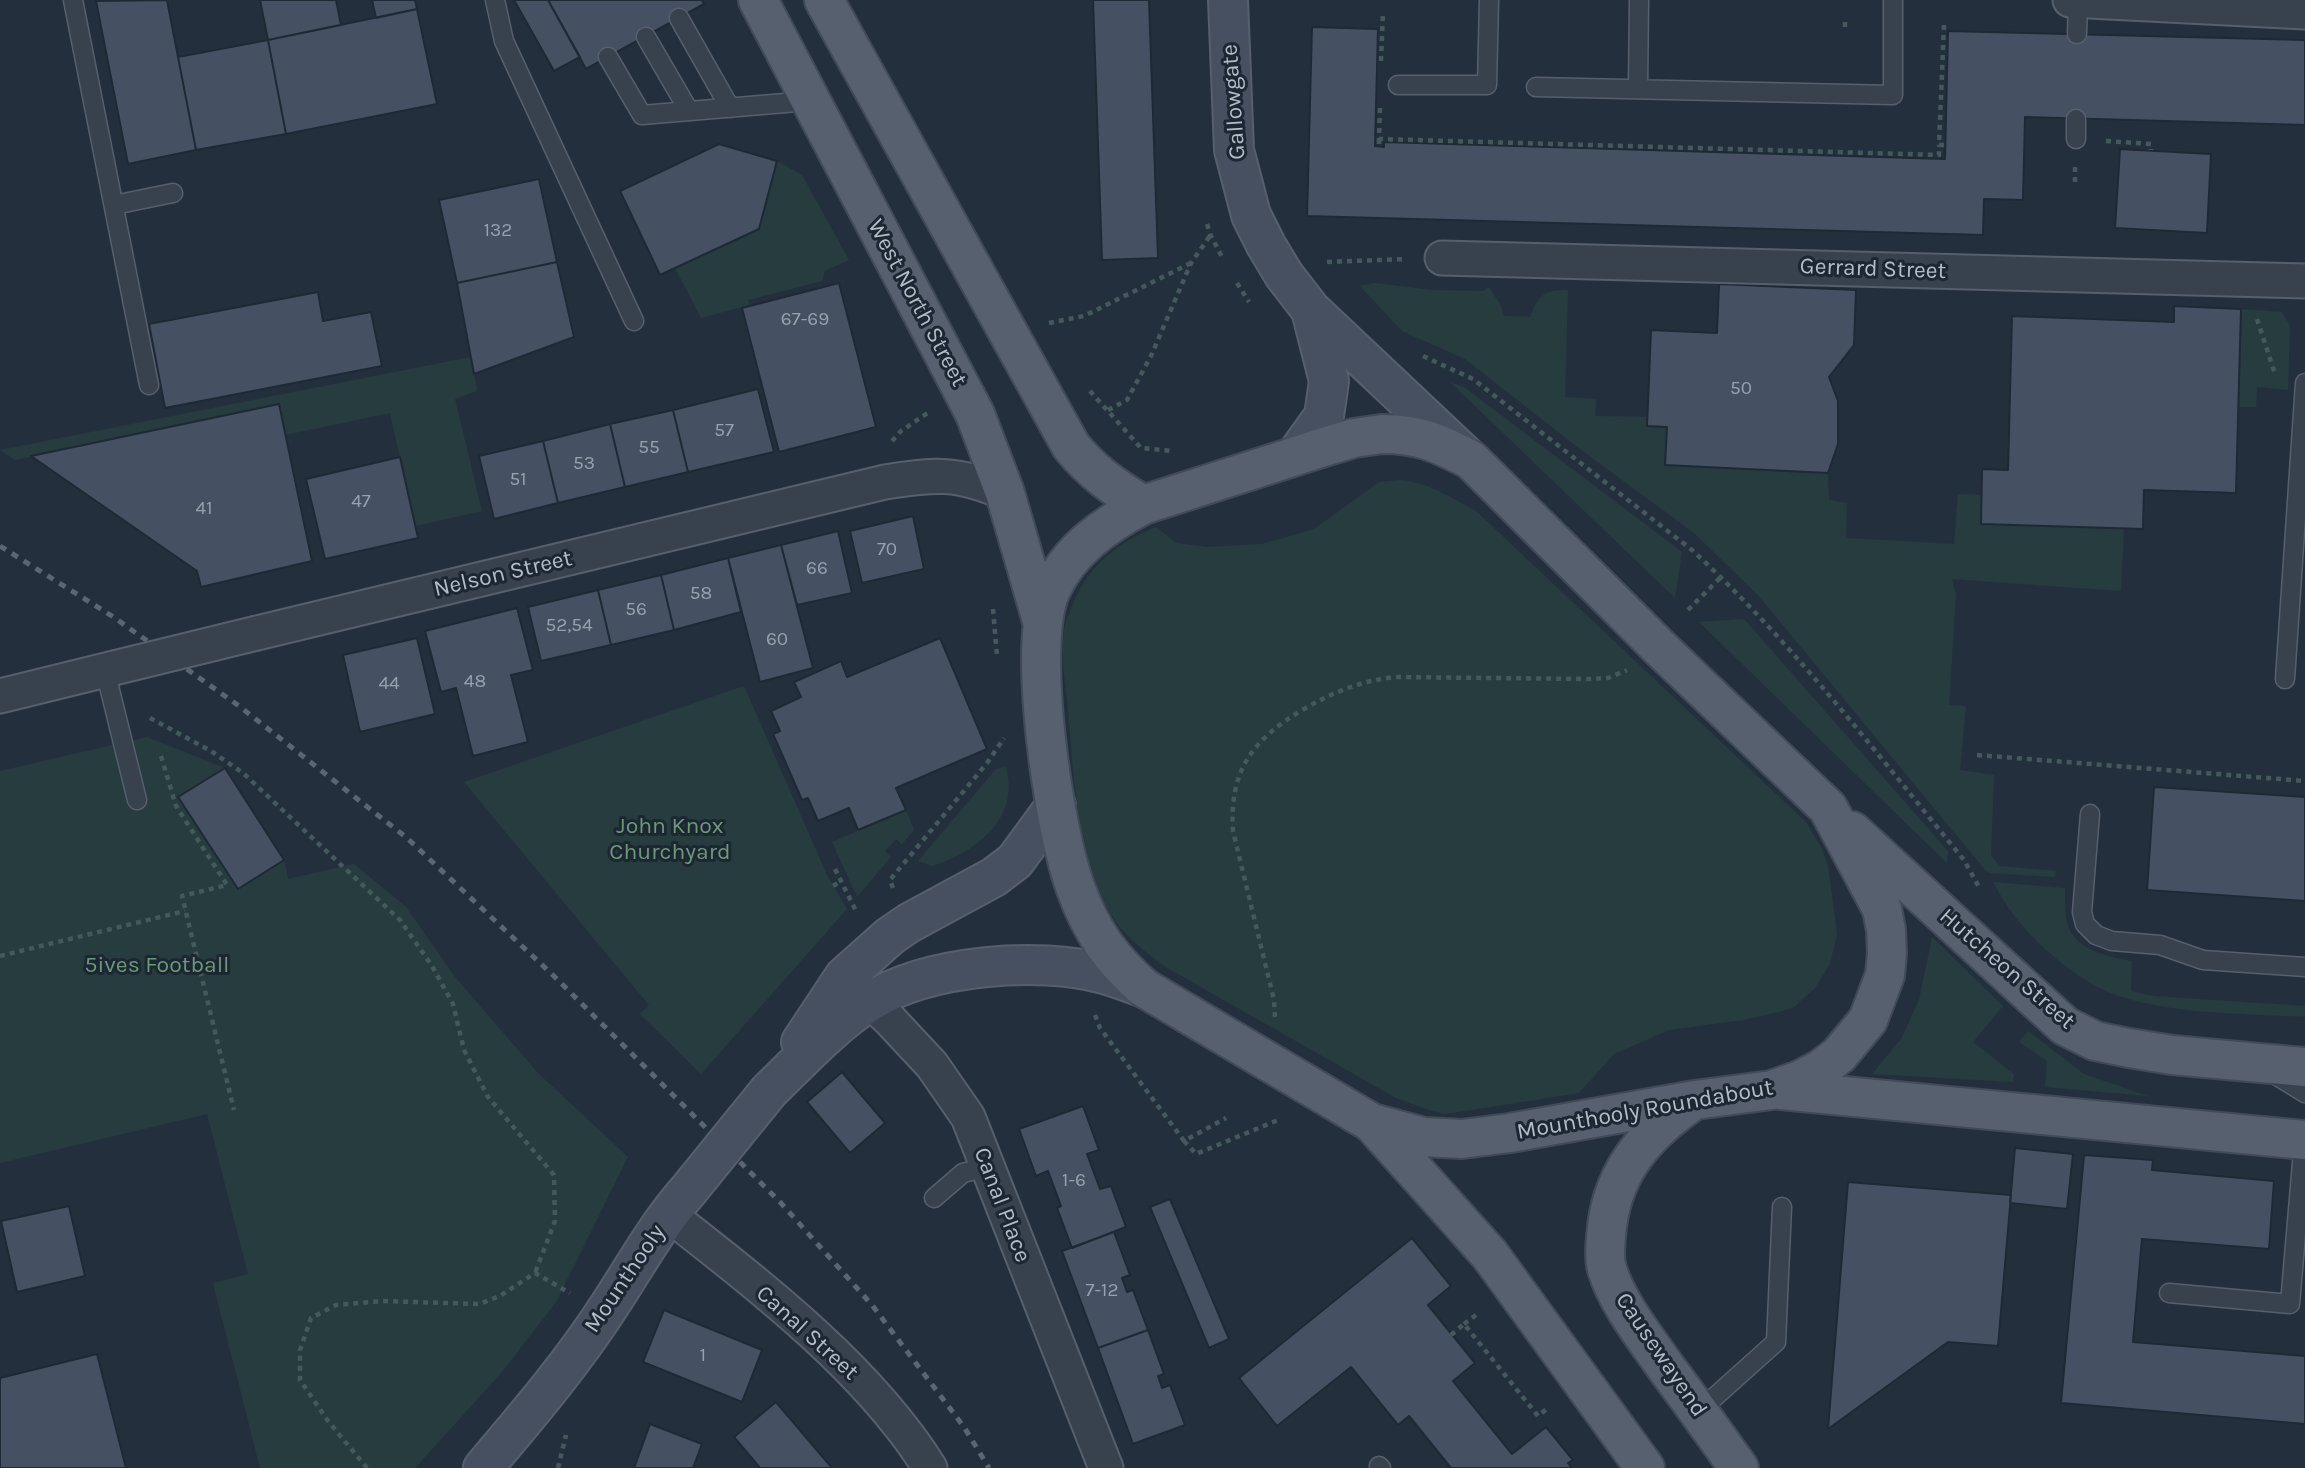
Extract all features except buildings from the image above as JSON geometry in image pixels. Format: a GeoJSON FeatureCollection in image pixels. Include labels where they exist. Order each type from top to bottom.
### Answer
{"type":"FeatureCollection","features":[{"type":"Feature","properties":{"kind":"main road","name":"West North Street"},"geometry":{"type":"LineString","coordinates":[[758,0],[975,414],[1005,493],[1042,621]]}},
{"type":"Feature","properties":{"kind":"main road"},"geometry":{"type":"LineString","coordinates":[[824,0],[1071,446],[1090,468],[1110,485],[1143,505]]}},
{"type":"Feature","properties":{"kind":"main road","name":"Gallowgate"},"geometry":{"type":"LineString","coordinates":[[1228,0],[1234,150],[1251,215],[1284,275],[1311,310],[1471,460]]}},
{"type":"Feature","properties":{"kind":"main road","name":"Gallowgate"},"geometry":{"type":"LineString","coordinates":[[1296,455],[1324,416],[1329,381],[1311,310]]}},
{"type":"Feature","properties":{"kind":"main road","name":"Mounthooly Roundabout"},"geometry":{"type":"LineString","coordinates":[[1382,434],[1408,434],[1436,442],[1471,460],[1670,657],[1828,808],[1882,909],[1887,953],[1885,975],[1868,1020],[1839,1055],[1821,1069],[1772,1090],[1695,1100],[1462,1139],[1424,1137],[1372,1123],[1144,988],[1106,950],[1076,890],[1064,852],[1042,696],[1042,621],[1051,591],[1080,549],[1108,525],[1143,505],[1296,455],[1354,438],[1382,434]]}},
{"type":"Feature","properties":{"kind":"main road","name":"Mounthooly"},"geometry":{"type":"LineString","coordinates":[[483,1468],[538,1401],[604,1313],[678,1203],[769,1091],[857,990],[890,936],[994,877],[1030,842],[1056,805]]}},
{"type":"Feature","properties":{"kind":"main road","name":"Hutcheon Street"},"geometry":{"type":"LineString","coordinates":[[1828,808],[2065,1026],[2095,1041],[2129,1048],[2172,1055],[2305,1067]]}},
{"type":"Feature","properties":{"kind":"main road"},"geometry":{"type":"LineString","coordinates":[[857,990],[900,987],[934,975],[1000,966],[1080,970],[1103,974],[1144,988]]}},
{"type":"Feature","properties":{"kind":"main road"},"geometry":{"type":"LineString","coordinates":[[1772,1090],[2304,1139]]}},
{"type":"Feature","properties":{"kind":"main road","name":"Causewayend"},"geometry":{"type":"LineString","coordinates":[[1695,1100],[1667,1119],[1646,1138],[1630,1159],[1611,1203],[1605,1251],[1607,1268],[1615,1289],[1646,1339],[1739,1468]]}},
{"type":"Feature","properties":{"kind":"main road"},"geometry":{"type":"LineString","coordinates":[[1372,1123],[1490,1255],[1645,1468]]}},
{"type":"Feature","properties":{"kind":"street"},"geometry":{"type":"LineString","coordinates":[[2070,0],[2305,12]]}},
{"type":"Feature","properties":{"kind":"street","name":"Gerrard Street"},"geometry":{"type":"LineString","coordinates":[[1441,258],[2305,281]]}},
{"type":"Feature","properties":{"kind":"street","name":"Nelson Street"},"geometry":{"type":"LineString","coordinates":[[0,696],[110,678],[257,633],[885,482],[947,475],[981,482],[1005,493]]}},
{"type":"Feature","properties":{"kind":"street","name":"Canal Place"},"geometry":{"type":"LineString","coordinates":[[857,990],[889,1019],[932,1065],[968,1117],[1106,1468]]}},
{"type":"Feature","properties":{"kind":"street","name":"Canal Street"},"geometry":{"type":"LineString","coordinates":[[678,1203],[845,1366],[898,1423],[930,1468]]}},
{"type":"Feature","properties":{"kind":"lane"},"geometry":{"type":"LineString","coordinates":[[73,0],[149,385]]}},
{"type":"Feature","properties":{"kind":"lane"},"geometry":{"type":"LineString","coordinates":[[495,0],[504,41],[634,321]]}},
{"type":"Feature","properties":{"kind":"lane"},"geometry":{"type":"LineString","coordinates":[[1398,85],[1487,85],[1489,0]]}},
{"type":"Feature","properties":{"kind":"lane"},"geometry":{"type":"LineString","coordinates":[[1638,89],[1639,0]]}},
{"type":"Feature","properties":{"kind":"lane"},"geometry":{"type":"LineString","coordinates":[[1536,87],[1893,95],[1893,0]]}},
{"type":"Feature","properties":{"kind":"lane"},"geometry":{"type":"LineString","coordinates":[[2077,34],[2078,1]]}},
{"type":"Feature","properties":{"kind":"lane"},"geometry":{"type":"LineString","coordinates":[[679,18],[730,108]]}},
{"type":"Feature","properties":{"kind":"lane"},"geometry":{"type":"LineString","coordinates":[[646,37],[689,111]]}},
{"type":"Feature","properties":{"kind":"lane"},"geometry":{"type":"LineString","coordinates":[[608,57],[642,115],[809,101]]}},
{"type":"Feature","properties":{"kind":"lane"},"geometry":{"type":"LineString","coordinates":[[2076,118],[2076,139]]}},
{"type":"Feature","properties":{"kind":"lane"},"geometry":{"type":"LineString","coordinates":[[114,205],[173,194]]}},
{"type":"Feature","properties":{"kind":"lane"},"geometry":{"type":"LineString","coordinates":[[2285,679],[2305,383]]}},
{"type":"Feature","properties":{"kind":"lane"},"geometry":{"type":"LineString","coordinates":[[110,678],[137,800]]}},
{"type":"Feature","properties":{"kind":"lane"},"geometry":{"type":"LineString","coordinates":[[2090,814],[2082,912],[2085,924],[2096,935],[2112,941],[2160,945],[2203,960],[2305,967]]}},
{"type":"Feature","properties":{"kind":"lane"},"geometry":{"type":"LineString","coordinates":[[2253,1062],[2305,1093]]}},
{"type":"Feature","properties":{"kind":"lane"},"geometry":{"type":"LineString","coordinates":[[2169,1293],[2290,1304],[2304,1139]]}},
{"type":"Feature","properties":{"kind":"lane"},"geometry":{"type":"LineString","coordinates":[[934,1198],[963,1173],[987,1167]]}},
{"type":"Feature","properties":{"kind":"lane"},"geometry":{"type":"LineString","coordinates":[[1699,1412],[1776,1342],[1782,1207]]}},
{"type":"Feature","properties":{"kind":"path"},"geometry":{"type":"LineString","coordinates":[[1845,18],[1845,27]]}},
{"type":"Feature","properties":{"kind":"path"},"geometry":{"type":"LineString","coordinates":[[1510,143],[1939,155],[1942,145],[1944,25]]}},
{"type":"Feature","properties":{"kind":"path"},"geometry":{"type":"LineString","coordinates":[[1379,139],[1379,147]]}},
{"type":"Feature","properties":{"kind":"path"},"geometry":{"type":"LineString","coordinates":[[1178,452],[1141,448],[1108,410],[1127,400],[1150,356],[1191,263],[1210,234],[1251,215]]}},
{"type":"Feature","properties":{"kind":"path"},"geometry":{"type":"LineString","coordinates":[[1210,234],[1227,265]]}},
{"type":"Feature","properties":{"kind":"path"},"geometry":{"type":"LineString","coordinates":[[1323,262],[1441,258]]}},
{"type":"Feature","properties":{"kind":"path"},"geometry":{"type":"LineString","coordinates":[[1048,323],[1084,316],[1191,263]]}},
{"type":"Feature","properties":{"kind":"path"},"geometry":{"type":"LineString","coordinates":[[1233,276],[1252,306]]}},
{"type":"Feature","properties":{"kind":"path"},"geometry":{"type":"LineString","coordinates":[[2256,280],[2254,310],[2280,389],[2303,406]]}},
{"type":"Feature","properties":{"kind":"path"},"geometry":{"type":"LineString","coordinates":[[1415,352],[1473,379],[1692,550],[1721,577],[1781,638],[1964,860],[1982,892]]}},
{"type":"Feature","properties":{"kind":"path"},"geometry":{"type":"LineString","coordinates":[[887,446],[901,431],[930,411]]}},
{"type":"Feature","properties":{"kind":"path"},"geometry":{"type":"LineString","coordinates":[[1688,610],[1721,577]]}},
{"type":"Feature","properties":{"kind":"path"},"geometry":{"type":"LineString","coordinates":[[993,603],[997,657]]}},
{"type":"Feature","properties":{"kind":"path"},"geometry":{"type":"LineString","coordinates":[[1276,1020],[1274,1000],[1233,831],[1232,814],[1239,776],[1257,743],[1288,718],[1331,693],[1371,680],[1395,677],[1589,679],[1608,678],[1628,670]]}},
{"type":"Feature","properties":{"kind":"path"},"geometry":{"type":"LineString","coordinates":[[110,678],[150,718],[211,751],[243,773],[400,920],[453,1004],[464,1050],[488,1097],[554,1175],[555,1221],[535,1273],[500,1296],[479,1304],[383,1301],[336,1305],[311,1318],[300,1350],[300,1380],[328,1421],[367,1468]]}},
{"type":"Feature","properties":{"kind":"path"},"geometry":{"type":"LineString","coordinates":[[150,718],[153,730]]}},
{"type":"Feature","properties":{"kind":"path"},"geometry":{"type":"LineString","coordinates":[[890,880],[1004,739],[1003,725]]}},
{"type":"Feature","properties":{"kind":"path"},"geometry":{"type":"LineString","coordinates":[[161,755],[176,806],[227,885],[182,896],[234,1110]]}},
{"type":"Feature","properties":{"kind":"path"},"geometry":{"type":"LineString","coordinates":[[1977,755],[2305,781]]}},
{"type":"Feature","properties":{"kind":"path"},"geometry":{"type":"LineString","coordinates":[[835,869],[859,917]]}},
{"type":"Feature","properties":{"kind":"path"},"geometry":{"type":"LineString","coordinates":[[833,886],[841,881]]}},
{"type":"Feature","properties":{"kind":"path"},"geometry":{"type":"LineString","coordinates":[[0,956],[185,911]]}},
{"type":"Feature","properties":{"kind":"path"},"geometry":{"type":"LineString","coordinates":[[1092,1004],[1100,1028],[1196,1154],[1278,1120]]}},
{"type":"Feature","properties":{"kind":"path"},"geometry":{"type":"LineString","coordinates":[[1184,1141],[1226,1118]]}},
{"type":"Feature","properties":{"kind":"path"},"geometry":{"type":"LineString","coordinates":[[535,1273],[604,1313]]}},
{"type":"Feature","properties":{"kind":"path"},"geometry":{"type":"LineString","coordinates":[[1451,1335],[1489,1305]]}},
{"type":"Feature","properties":{"kind":"path"},"geometry":{"type":"LineString","coordinates":[[1464,1324],[1538,1416],[1555,1402]]}},
{"type":"Feature","properties":{"kind":"path"},"geometry":{"type":"LineString","coordinates":[[558,1468],[568,1426]]}},
{"type":"Feature","properties":{"kind":"green space"},"geometry":{"type":"Polygon","coordinates":[[[777,161],[802,175],[849,260],[825,271],[822,281],[748,300],[749,305],[701,318],[675,268],[759,229],[777,161]]]}},
{"type":"Feature","properties":{"kind":"green space"},"geometry":{"type":"Polygon","coordinates":[[[1375,283],[1431,290],[1483,291],[1489,287],[1504,316],[1530,317],[1543,295],[1568,290],[1565,397],[1596,399],[1595,416],[1648,417],[1647,426],[1667,427],[1666,465],[1828,473],[1829,500],[1847,503],[1846,538],[1954,544],[1958,494],[1981,495],[1981,524],[2124,528],[2121,591],[1952,579],[1956,594],[1949,705],[1966,706],[1960,770],[1994,775],[1991,856],[2000,866],[2056,871],[2055,877],[1986,871],[1758,595],[1694,533],[1576,446],[1465,359],[1402,331],[1360,286],[1375,283]]]}},
{"type":"Feature","properties":{"kind":"green space"},"geometry":{"type":"Polygon","coordinates":[[[2241,309],[2282,312],[2290,326],[2288,390],[2257,387],[2256,407],[2238,407],[2241,309]]]}},
{"type":"Feature","properties":{"kind":"green space"},"geometry":{"type":"Polygon","coordinates":[[[471,357],[477,391],[455,399],[482,511],[415,526],[390,413],[285,435],[278,404],[15,460],[0,450],[471,357]]]}},
{"type":"Feature","properties":{"kind":"green space"},"geometry":{"type":"Polygon","coordinates":[[[1450,382],[1464,387],[1682,552],[1675,598],[1450,382]]]}},
{"type":"Feature","properties":{"kind":"green space"},"geometry":{"type":"Polygon","coordinates":[[[1400,480],[1430,487],[1476,511],[1806,822],[1828,865],[1837,934],[1830,964],[1815,988],[1794,1007],[1743,1020],[1669,1030],[1614,1054],[1579,1093],[1445,1114],[1396,1098],[1164,966],[1133,941],[1113,919],[1089,864],[1083,838],[1064,674],[1064,629],[1071,608],[1089,575],[1119,546],[1156,527],[1176,543],[1208,547],[1262,544],[1314,529],[1379,482],[1400,480]]]}},
{"type":"Feature","properties":{"kind":"green space"},"geometry":{"type":"Polygon","coordinates":[[[1744,619],[1948,851],[1947,863],[1699,622],[1744,619]]]}},
{"type":"Feature","properties":{"kind":"green space","name":"John Knox Churchyard"},"geometry":{"type":"Polygon","coordinates":[[[744,686],[827,875],[847,909],[701,1074],[640,1014],[649,1005],[464,782],[744,686]]]}},
{"type":"Feature","properties":{"kind":"green space","name":"5ives Football"},"geometry":{"type":"Polygon","coordinates":[[[147,737],[225,768],[284,860],[288,879],[354,864],[406,907],[455,977],[538,1073],[628,1157],[556,1302],[502,1372],[415,1468],[260,1468],[213,1283],[248,1274],[207,1114],[0,1163],[0,771],[147,737]]]}},
{"type":"Feature","properties":{"kind":"green space"},"geometry":{"type":"Polygon","coordinates":[[[1006,767],[1009,786],[1007,802],[991,831],[964,852],[948,860],[932,866],[918,861],[996,769],[1006,767]]]}},
{"type":"Feature","properties":{"kind":"green space"},"geometry":{"type":"Polygon","coordinates":[[[906,810],[914,830],[902,844],[896,839],[885,851],[891,857],[857,897],[832,842],[906,810]]]}},
{"type":"Feature","properties":{"kind":"green space"},"geometry":{"type":"Polygon","coordinates":[[[1993,882],[2065,888],[2066,917],[2074,937],[2091,950],[2132,961],[2131,991],[2153,996],[2305,1006],[2305,1017],[2179,1009],[2131,1000],[2108,992],[2071,970],[2034,939],[2013,914],[1993,882]]]}},
{"type":"Feature","properties":{"kind":"green space"},"geometry":{"type":"Polygon","coordinates":[[[1932,937],[2003,1006],[1973,1042],[2014,1074],[2013,1082],[1872,1074],[1901,1039],[1919,1000],[1932,937]]]}},
{"type":"Feature","properties":{"kind":"green space"},"geometry":{"type":"Polygon","coordinates":[[[2028,1031],[2084,1074],[2148,1096],[2045,1087],[2047,1061],[2019,1042],[2028,1031]]]}},
{"type":"Feature","properties":{"kind":"railway"},"geometry":{"type":"LineString","coordinates":[[0,546],[112,616],[239,706],[407,838],[557,979],[780,1202],[872,1305],[964,1427],[989,1468]]}}]}
